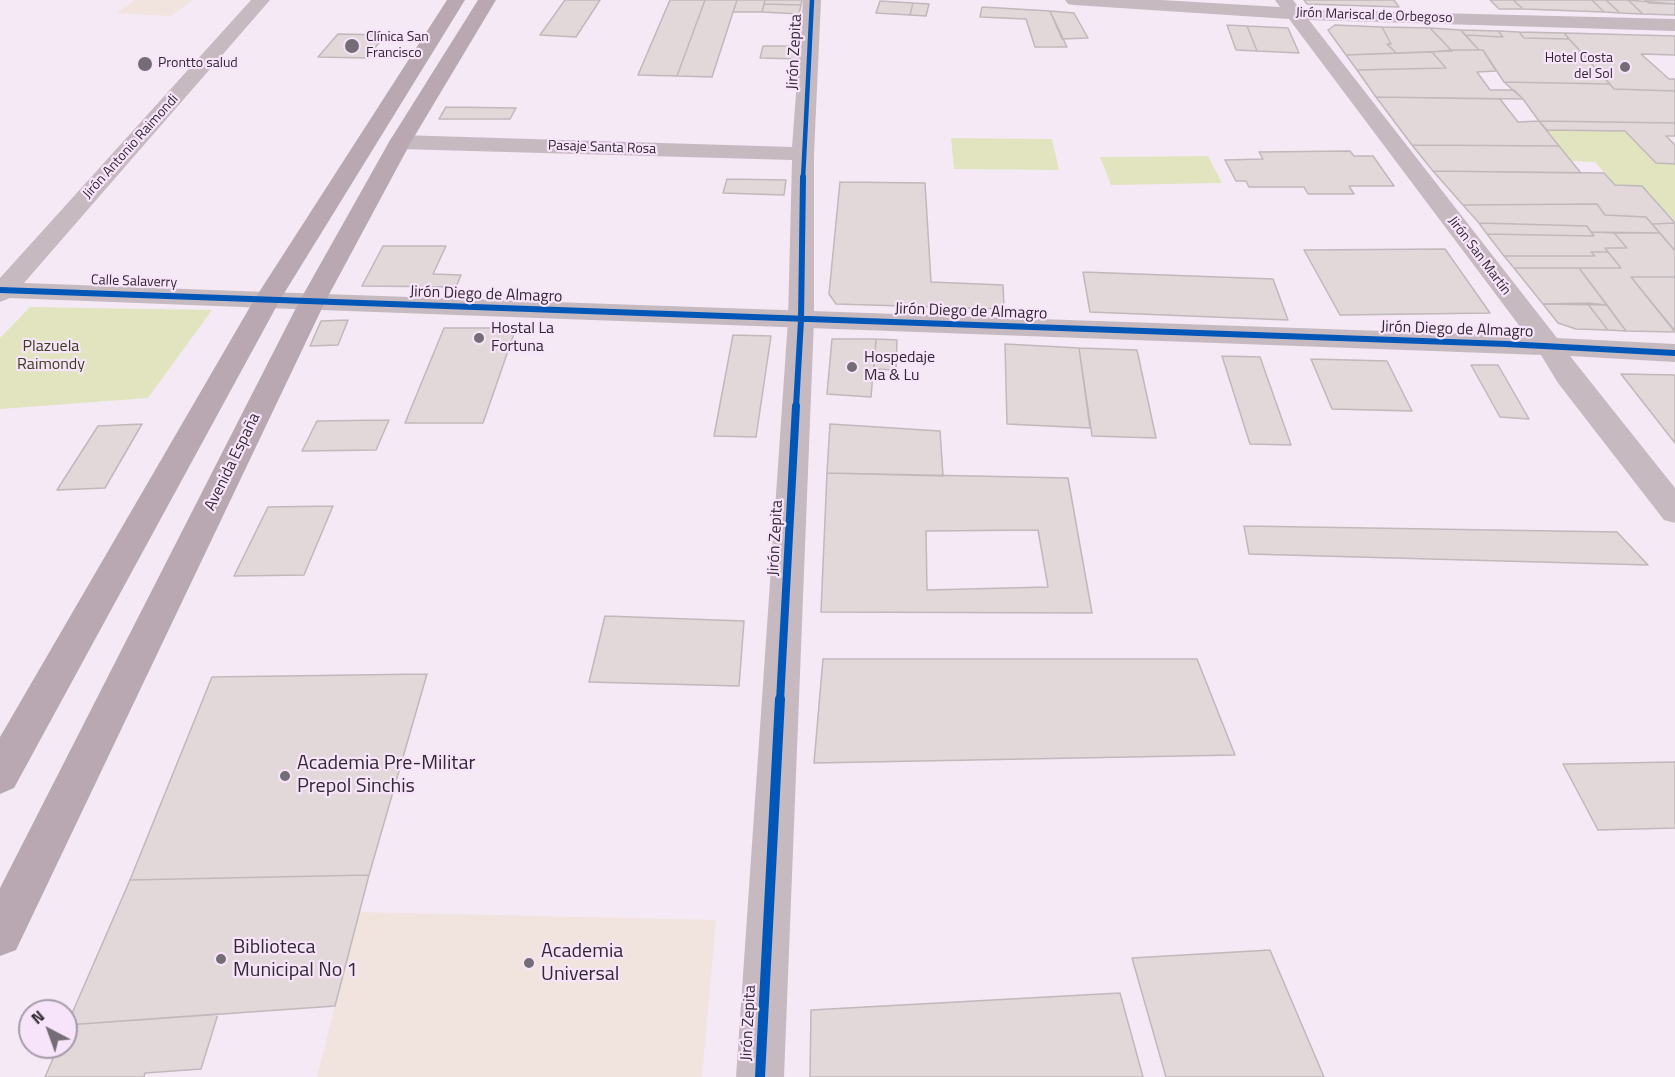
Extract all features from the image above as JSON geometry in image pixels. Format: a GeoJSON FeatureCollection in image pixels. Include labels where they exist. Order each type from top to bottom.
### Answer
{"type":"FeatureCollection","features":[{"type":"Feature","properties":{"kind":"main road"},"geometry":{"type":"LineString","coordinates":[[0,775],[267,300],[456,0]]}},
{"type":"Feature","properties":{"kind":"main road","name":"Avenida España"},"geometry":{"type":"LineString","coordinates":[[0,934],[312,302],[400,142],[487,0]]}},
{"type":"Feature","properties":{"kind":"street","name":"Jirón Antonio Raimondi"},"geometry":{"type":"LineString","coordinates":[[1,291],[261,0]]}},
{"type":"Feature","properties":{"kind":"street","name":"Jirón Zepita"},"geometry":{"type":"LineString","coordinates":[[760,1077],[801,320],[803,154],[812,0]]}},
{"type":"Feature","properties":{"kind":"street","name":"Jirón Mariscal de Orbegoso"},"geometry":{"type":"LineString","coordinates":[[1074,0],[1288,7],[1675,25]]}},
{"type":"Feature","properties":{"kind":"street","name":"Jirón San Martín"},"geometry":{"type":"LineString","coordinates":[[1288,7],[1550,347],[1568,376],[1675,511]]}},
{"type":"Feature","properties":{"kind":"street","name":"Pasaje Santa Rosa"},"geometry":{"type":"LineString","coordinates":[[400,142],[803,154]]}},
{"type":"Feature","properties":{"kind":"street","name":"Calle Salaverry"},"geometry":{"type":"LineString","coordinates":[[1,291],[267,300]]}},
{"type":"Feature","properties":{"kind":"street","name":"Jirón Diego de Almagro"},"geometry":{"type":"LineString","coordinates":[[267,300],[1675,352]]}},
{"type":"Feature","properties":{"kind":"shaded area"},"geometry":{"type":"Polygon","coordinates":[[[135,0],[193,0],[171,16],[116,13],[135,0]]]}},
{"type":"Feature","properties":{"kind":"shaded area","name":"Academia Universal"},"geometry":{"type":"Polygon","coordinates":[[[358,912],[716,920],[702,1077],[317,1077],[358,912]]]}},
{"type":"Feature","properties":{"kind":"green space"},"geometry":{"type":"Polygon","coordinates":[[[1547,130],[1625,131],[1656,163],[1675,164],[1675,221],[1642,186],[1615,185],[1595,162],[1571,161],[1547,130]]]}},
{"type":"Feature","properties":{"kind":"green space"},"geometry":{"type":"Polygon","coordinates":[[[951,138],[1052,139],[1059,170],[954,169],[951,138]]]}},
{"type":"Feature","properties":{"kind":"green space"},"geometry":{"type":"Polygon","coordinates":[[[1208,156],[1222,183],[1111,185],[1100,157],[1208,156]]]}},
{"type":"Feature","properties":{"kind":"green space","name":"Plazuela Raimondy"},"geometry":{"type":"Polygon","coordinates":[[[30,307],[212,310],[148,398],[0,409],[0,338],[30,307]]]}},
{"type":"Feature","properties":{"kind":"building"},"geometry":{"type":"Polygon","coordinates":[[[565,0],[600,0],[576,37],[540,35],[565,0]]]}},
{"type":"Feature","properties":{"kind":"building"},"geometry":{"type":"Polygon","coordinates":[[[670,0],[705,0],[677,76],[638,75],[670,0]]]}},
{"type":"Feature","properties":{"kind":"building"},"geometry":{"type":"Polygon","coordinates":[[[705,0],[737,0],[712,77],[677,76],[705,0]]]}},
{"type":"Feature","properties":{"kind":"building"},"geometry":{"type":"Polygon","coordinates":[[[737,0],[765,0],[762,12],[733,12],[737,0]]]}},
{"type":"Feature","properties":{"kind":"building"},"geometry":{"type":"Polygon","coordinates":[[[765,0],[802,0],[801,5],[764,4],[765,0]]]}},
{"type":"Feature","properties":{"kind":"building"},"geometry":{"type":"Polygon","coordinates":[[[1304,0],[1394,0],[1399,7],[1307,4],[1304,0]]]}},
{"type":"Feature","properties":{"kind":"building"},"geometry":{"type":"Polygon","coordinates":[[[1490,0],[1513,0],[1523,9],[1499,9],[1490,0]]]}},
{"type":"Feature","properties":{"kind":"building"},"geometry":{"type":"Polygon","coordinates":[[[1513,0],[1592,0],[1604,12],[1523,9],[1513,0]]]}},
{"type":"Feature","properties":{"kind":"building"},"geometry":{"type":"Polygon","coordinates":[[[1592,0],[1606,0],[1620,13],[1604,12],[1592,0]]]}},
{"type":"Feature","properties":{"kind":"building"},"geometry":{"type":"Polygon","coordinates":[[[1606,0],[1628,0],[1643,14],[1620,13],[1606,0]]]}},
{"type":"Feature","properties":{"kind":"building"},"geometry":{"type":"Polygon","coordinates":[[[1628,0],[1675,4],[1675,15],[1643,14],[1628,0]]]}},
{"type":"Feature","properties":{"kind":"building"},"geometry":{"type":"Polygon","coordinates":[[[1645,0],[1675,0],[1675,4],[1649,3],[1645,0]]]}},
{"type":"Feature","properties":{"kind":"building"},"geometry":{"type":"Polygon","coordinates":[[[880,1],[913,3],[910,15],[876,13],[880,1]]]}},
{"type":"Feature","properties":{"kind":"building"},"geometry":{"type":"Polygon","coordinates":[[[913,3],[929,4],[926,16],[910,15],[913,3]]]}},
{"type":"Feature","properties":{"kind":"building"},"geometry":{"type":"Polygon","coordinates":[[[764,4],[801,5],[799,14],[762,12],[764,4]]]}},
{"type":"Feature","properties":{"kind":"building"},"geometry":{"type":"Polygon","coordinates":[[[982,7],[1050,11],[1067,47],[1035,47],[1026,19],[980,17],[982,7]]]}},
{"type":"Feature","properties":{"kind":"building"},"geometry":{"type":"Polygon","coordinates":[[[1050,11],[1074,13],[1088,38],[1062,39],[1050,11]]]}},
{"type":"Feature","properties":{"kind":"building"},"geometry":{"type":"Polygon","coordinates":[[[1227,25],[1247,26],[1257,51],[1236,50],[1227,25]]]}},
{"type":"Feature","properties":{"kind":"building"},"geometry":{"type":"Polygon","coordinates":[[[1335,25],[1382,27],[1391,44],[1387,44],[1396,53],[1346,55],[1328,30],[1335,25]]]}},
{"type":"Feature","properties":{"kind":"building"},"geometry":{"type":"Polygon","coordinates":[[[1247,26],[1288,28],[1299,53],[1257,51],[1247,26]]]}},
{"type":"Feature","properties":{"kind":"building"},"geometry":{"type":"Polygon","coordinates":[[[1382,27],[1430,28],[1452,51],[1396,53],[1387,44],[1391,44],[1382,27]]]}},
{"type":"Feature","properties":{"kind":"building"},"geometry":{"type":"Polygon","coordinates":[[[1430,28],[1461,30],[1479,50],[1451,50],[1430,28]]]}},
{"type":"Feature","properties":{"kind":"building"},"geometry":{"type":"Polygon","coordinates":[[[1461,30],[1498,31],[1503,37],[1465,35],[1461,30]]]}},
{"type":"Feature","properties":{"kind":"building"},"geometry":{"type":"Polygon","coordinates":[[[1498,31],[1519,32],[1524,38],[1569,39],[1610,84],[1504,82],[1483,50],[1479,50],[1465,35],[1503,37],[1498,31]]]}},
{"type":"Feature","properties":{"kind":"building"},"geometry":{"type":"Polygon","coordinates":[[[1519,32],[1564,33],[1569,39],[1524,38],[1519,32]]]}},
{"type":"Feature","properties":{"kind":"building","name":"Hotel Costa del Sol"},"geometry":{"type":"Polygon","coordinates":[[[1564,33],[1675,36],[1675,55],[1641,54],[1669,79],[1675,79],[1675,91],[1614,89],[1564,33]]]}},
{"type":"Feature","properties":{"kind":"building","name":"Clínica San Francisco"},"geometry":{"type":"Polygon","coordinates":[[[338,34],[385,35],[367,58],[318,57],[338,34]]]}},
{"type":"Feature","properties":{"kind":"building"},"geometry":{"type":"Polygon","coordinates":[[[763,46],[802,46],[800,59],[760,58],[763,46]]]}},
{"type":"Feature","properties":{"kind":"building"},"geometry":{"type":"Polygon","coordinates":[[[1483,50],[1496,71],[1477,72],[1490,90],[1514,90],[1523,99],[1376,97],[1357,70],[1446,68],[1432,52],[1483,50]]]}},
{"type":"Feature","properties":{"kind":"building"},"geometry":{"type":"Polygon","coordinates":[[[1432,52],[1446,68],[1357,70],[1346,55],[1432,52]]]}},
{"type":"Feature","properties":{"kind":"building"},"geometry":{"type":"Polygon","coordinates":[[[1504,82],[1610,84],[1614,89],[1675,91],[1675,123],[1539,121],[1523,99],[1504,82]]]}},
{"type":"Feature","properties":{"kind":"building"},"geometry":{"type":"Polygon","coordinates":[[[1376,97],[1500,99],[1518,122],[1539,121],[1559,146],[1412,145],[1376,97]]]}},
{"type":"Feature","properties":{"kind":"building"},"geometry":{"type":"Polygon","coordinates":[[[446,107],[516,108],[510,119],[439,119],[446,107]]]}},
{"type":"Feature","properties":{"kind":"building"},"geometry":{"type":"Polygon","coordinates":[[[1539,121],[1675,123],[1675,136],[1666,136],[1675,145],[1675,164],[1656,163],[1625,131],[1547,130],[1539,121]]]}},
{"type":"Feature","properties":{"kind":"building"},"geometry":{"type":"Polygon","coordinates":[[[1412,145],[1559,146],[1581,173],[1433,171],[1412,145]]]}},
{"type":"Feature","properties":{"kind":"building"},"geometry":{"type":"Polygon","coordinates":[[[1350,151],[1354,156],[1373,156],[1394,186],[1349,186],[1354,194],[1308,194],[1304,187],[1249,187],[1246,181],[1236,181],[1225,160],[1263,159],[1259,152],[1350,151]]]}},
{"type":"Feature","properties":{"kind":"building"},"geometry":{"type":"Polygon","coordinates":[[[1433,171],[1604,173],[1615,185],[1642,186],[1675,223],[1652,224],[1646,217],[1605,215],[1597,204],[1463,205],[1433,171]]]}},
{"type":"Feature","properties":{"kind":"building"},"geometry":{"type":"Polygon","coordinates":[[[727,179],[786,180],[784,195],[723,193],[727,179]]]}},
{"type":"Feature","properties":{"kind":"building"},"geometry":{"type":"Polygon","coordinates":[[[840,182],[925,183],[931,282],[1003,285],[1004,309],[836,304],[829,294],[840,182]]]}},
{"type":"Feature","properties":{"kind":"building"},"geometry":{"type":"Polygon","coordinates":[[[1597,204],[1605,215],[1646,217],[1660,233],[1591,232],[1587,226],[1479,223],[1463,205],[1597,204]]]}},
{"type":"Feature","properties":{"kind":"building"},"geometry":{"type":"Polygon","coordinates":[[[1479,223],[1587,226],[1594,236],[1487,234],[1479,223]]]}},
{"type":"Feature","properties":{"kind":"building"},"geometry":{"type":"Polygon","coordinates":[[[1675,223],[1675,251],[1652,224],[1675,223]]]}},
{"type":"Feature","properties":{"kind":"building"},"geometry":{"type":"Polygon","coordinates":[[[1591,232],[1614,233],[1627,248],[1605,248],[1608,252],[1591,252],[1595,256],[1504,256],[1487,234],[1594,236],[1591,232]]]}},
{"type":"Feature","properties":{"kind":"building"},"geometry":{"type":"Polygon","coordinates":[[[1614,233],[1660,233],[1675,251],[1675,277],[1631,277],[1675,332],[1626,331],[1579,268],[1621,268],[1605,248],[1627,248],[1614,233]]]}},
{"type":"Feature","properties":{"kind":"building"},"geometry":{"type":"Polygon","coordinates":[[[383,246],[446,246],[433,274],[461,275],[456,287],[362,286],[383,246]]]}},
{"type":"Feature","properties":{"kind":"building"},"geometry":{"type":"Polygon","coordinates":[[[1445,249],[1490,313],[1340,315],[1304,250],[1445,249]]]}},
{"type":"Feature","properties":{"kind":"building"},"geometry":{"type":"Polygon","coordinates":[[[1591,252],[1608,252],[1621,268],[1514,268],[1504,256],[1595,256],[1591,252]]]}},
{"type":"Feature","properties":{"kind":"building"},"geometry":{"type":"Polygon","coordinates":[[[1514,268],[1579,268],[1607,305],[1543,304],[1514,268]]]}},
{"type":"Feature","properties":{"kind":"building"},"geometry":{"type":"Polygon","coordinates":[[[1083,272],[1273,279],[1288,320],[1090,312],[1083,272]]]}},
{"type":"Feature","properties":{"kind":"building"},"geometry":{"type":"Polygon","coordinates":[[[1631,277],[1675,277],[1675,331],[1631,277]]]}},
{"type":"Feature","properties":{"kind":"building"},"geometry":{"type":"Polygon","coordinates":[[[1587,303],[1608,330],[1576,329],[1558,323],[1543,304],[1587,303]]]}},
{"type":"Feature","properties":{"kind":"building"},"geometry":{"type":"Polygon","coordinates":[[[1587,303],[1607,305],[1626,331],[1608,330],[1587,303]]]}},
{"type":"Feature","properties":{"kind":"building"},"geometry":{"type":"Polygon","coordinates":[[[348,320],[338,345],[310,346],[321,321],[348,320]]]}},
{"type":"Feature","properties":{"kind":"building"},"geometry":{"type":"Polygon","coordinates":[[[444,328],[516,328],[483,423],[405,423],[444,328]]]}},
{"type":"Feature","properties":{"kind":"building"},"geometry":{"type":"Polygon","coordinates":[[[733,335],[771,336],[756,437],[714,436],[733,335]]]}},
{"type":"Feature","properties":{"kind":"building","name":"Hospedaje Ma & Lu"},"geometry":{"type":"Polygon","coordinates":[[[832,339],[876,339],[871,397],[827,394],[832,339]]]}},
{"type":"Feature","properties":{"kind":"building"},"geometry":{"type":"Polygon","coordinates":[[[876,339],[897,340],[896,370],[874,369],[876,339]]]}},
{"type":"Feature","properties":{"kind":"building"},"geometry":{"type":"Polygon","coordinates":[[[1005,344],[1079,348],[1090,428],[1007,424],[1005,344]]]}},
{"type":"Feature","properties":{"kind":"building"},"geometry":{"type":"Polygon","coordinates":[[[1079,348],[1137,350],[1156,438],[1092,436],[1079,348]]]}},
{"type":"Feature","properties":{"kind":"building"},"geometry":{"type":"Polygon","coordinates":[[[1222,356],[1260,357],[1291,445],[1250,444],[1222,356]]]}},
{"type":"Feature","properties":{"kind":"building"},"geometry":{"type":"Polygon","coordinates":[[[1311,359],[1387,361],[1412,411],[1332,409],[1311,359]]]}},
{"type":"Feature","properties":{"kind":"building"},"geometry":{"type":"Polygon","coordinates":[[[1471,365],[1498,365],[1529,419],[1500,417],[1471,365]]]}},
{"type":"Feature","properties":{"kind":"building"},"geometry":{"type":"Polygon","coordinates":[[[1621,374],[1675,375],[1675,443],[1621,374]]]}},
{"type":"Feature","properties":{"kind":"building"},"geometry":{"type":"Polygon","coordinates":[[[389,420],[376,450],[302,451],[317,421],[389,420]]]}},
{"type":"Feature","properties":{"kind":"building"},"geometry":{"type":"Polygon","coordinates":[[[142,424],[105,488],[57,490],[98,426],[142,424]]]}},
{"type":"Feature","properties":{"kind":"building"},"geometry":{"type":"Polygon","coordinates":[[[830,424],[940,431],[943,476],[827,473],[830,424]]]}},
{"type":"Feature","properties":{"kind":"building"},"geometry":{"type":"Polygon","coordinates":[[[827,473],[1068,478],[1092,613],[821,612],[827,473]],[[1038,530],[926,531],[927,590],[1048,587],[1038,530]]]}},
{"type":"Feature","properties":{"kind":"building"},"geometry":{"type":"Polygon","coordinates":[[[333,506],[304,575],[234,576],[268,507],[333,506]]]}},
{"type":"Feature","properties":{"kind":"building"},"geometry":{"type":"Polygon","coordinates":[[[1244,526],[1617,532],[1648,565],[1249,554],[1244,526]]]}},
{"type":"Feature","properties":{"kind":"building"},"geometry":{"type":"Polygon","coordinates":[[[605,616],[744,621],[739,686],[589,682],[605,616]]]}},
{"type":"Feature","properties":{"kind":"building"},"geometry":{"type":"Polygon","coordinates":[[[823,659],[1197,659],[1235,755],[814,763],[823,659]]]}},
{"type":"Feature","properties":{"kind":"building","name":"Academia Pre-Militar Prepol Sinchis"},"geometry":{"type":"Polygon","coordinates":[[[427,674],[369,875],[130,880],[212,677],[427,674]]]}},
{"type":"Feature","properties":{"kind":"building"},"geometry":{"type":"Polygon","coordinates":[[[1675,762],[1675,828],[1598,830],[1563,764],[1675,762]]]}},
{"type":"Feature","properties":{"kind":"building","name":"Biblioteca Municipal No 1"},"geometry":{"type":"Polygon","coordinates":[[[369,875],[335,1006],[78,1024],[78,1000],[130,880],[369,875]]]}},
{"type":"Feature","properties":{"kind":"building"},"geometry":{"type":"Polygon","coordinates":[[[1270,950],[1324,1077],[1166,1077],[1132,958],[1270,950]]]}},
{"type":"Feature","properties":{"kind":"building"},"geometry":{"type":"Polygon","coordinates":[[[1120,993],[1143,1077],[810,1077],[811,1010],[1120,993]]]}},
{"type":"Feature","properties":{"kind":"building"},"geometry":{"type":"Polygon","coordinates":[[[218,1014],[201,1069],[145,1073],[144,1077],[45,1077],[53,1059],[78,1059],[78,1024],[218,1014]]]}},
{"type":"Feature","properties":{"kind":"cycle path"},"geometry":{"type":"LineString","coordinates":[[760,1077],[801,320],[803,154],[812,0]]}},
{"type":"Feature","properties":{"kind":"cycle path"},"geometry":{"type":"LineString","coordinates":[[0,290],[1506,344],[1675,353]]}},
{"type":"Feature","properties":{"kind":"place","name":"Clínica San Francisco"},"geometry":{"type":"Point","coordinates":[352,46]}},
{"type":"Feature","properties":{"kind":"place","name":"Prontto salud"},"geometry":{"type":"Point","coordinates":[145,64]}},
{"type":"Feature","properties":{"kind":"place","name":"Hotel Costa del Sol"},"geometry":{"type":"Point","coordinates":[1625,67]}},
{"type":"Feature","properties":{"kind":"place","name":"Hostal La Fortuna"},"geometry":{"type":"Point","coordinates":[479,338]}},
{"type":"Feature","properties":{"kind":"place","name":"Hospedaje Ma & Lu"},"geometry":{"type":"Point","coordinates":[852,367]}},
{"type":"Feature","properties":{"kind":"place","name":"Academia Pre-Militar Prepol Sinchis"},"geometry":{"type":"Point","coordinates":[285,776]}},
{"type":"Feature","properties":{"kind":"place","name":"Biblioteca Municipal No 1"},"geometry":{"type":"Point","coordinates":[221,959]}},
{"type":"Feature","properties":{"kind":"place","name":"Academia Universal"},"geometry":{"type":"Point","coordinates":[529,963]}}]}
